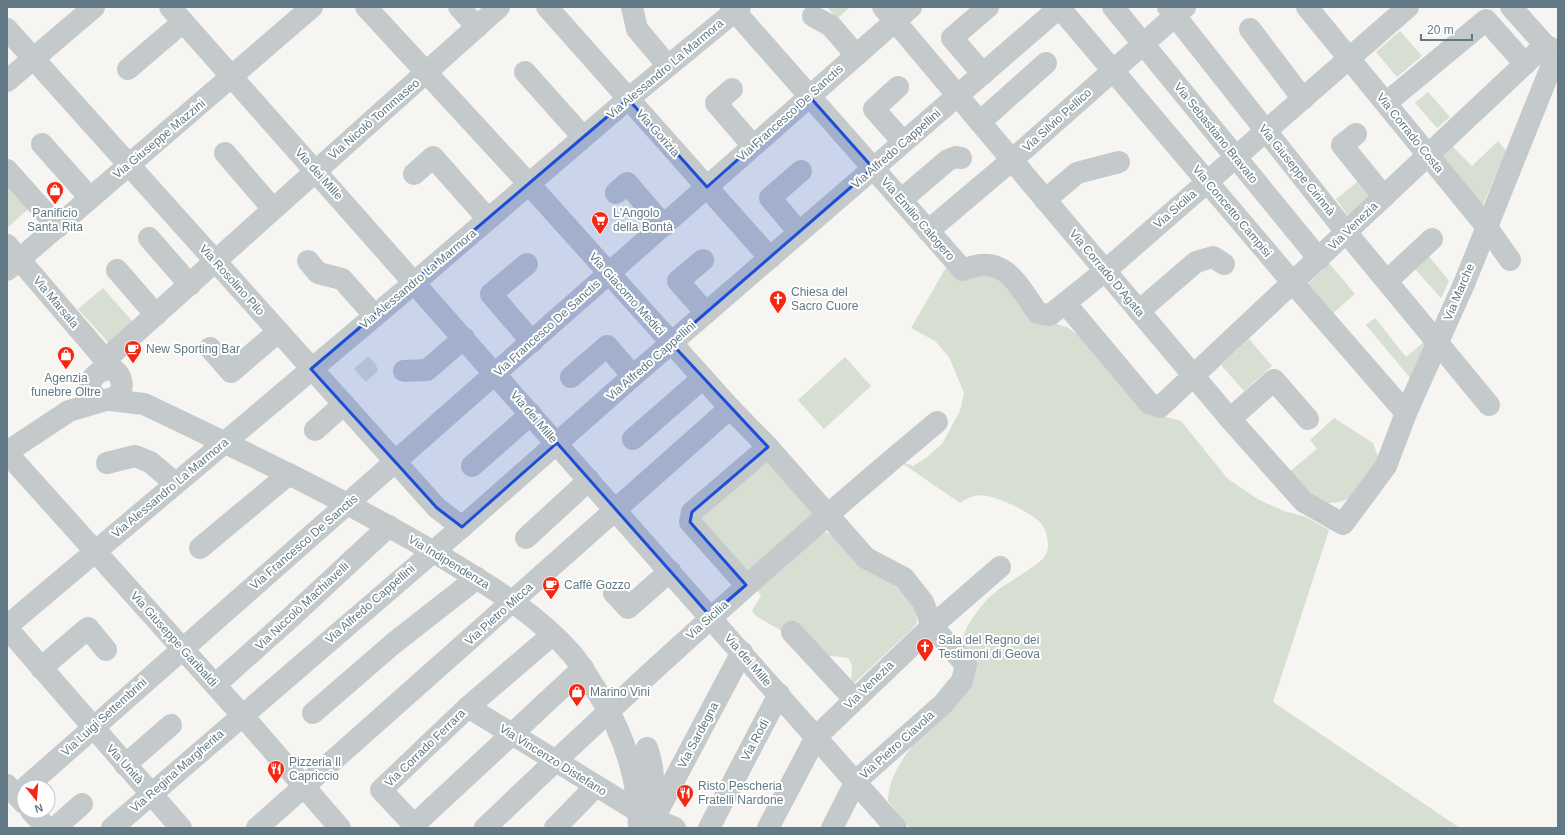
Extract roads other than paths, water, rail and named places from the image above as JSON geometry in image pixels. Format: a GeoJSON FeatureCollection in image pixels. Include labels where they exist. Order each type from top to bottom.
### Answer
{"type":"FeatureCollection","features":[{"type":"Feature","properties":{"kind":"street"},"geometry":{"type":"LineString","coordinates":[[7,81],[94,7]]}},
{"type":"Feature","properties":{"kind":"street","name":"Via Giuseppe Mazzini"},"geometry":{"type":"LineString","coordinates":[[11,258],[58,227],[312,7]]}},
{"type":"Feature","properties":{"kind":"street","name":"Via Giacomo Medici"},"geometry":{"type":"LineString","coordinates":[[366,7],[529,184],[730,408],[768,447],[866,558],[904,578],[923,602],[932,626],[966,665]]}},
{"type":"Feature","properties":{"kind":"street"},"geometry":{"type":"LineString","coordinates":[[459,7],[477,27]]}},
{"type":"Feature","properties":{"kind":"street","name":"Via Nicolò Tommaseo"},"geometry":{"type":"LineString","coordinates":[[114,370],[156,315],[315,170],[427,73],[499,7]]}},
{"type":"Feature","properties":{"kind":"street","name":"Via Gorizia"},"geometry":{"type":"LineString","coordinates":[[547,7],[770,258]]}},
{"type":"Feature","properties":{"kind":"street"},"geometry":{"type":"LineString","coordinates":[[632,7],[637,29],[668,66]]}},
{"type":"Feature","properties":{"kind":"street","name":"Via Francesco De Sanctis"},"geometry":{"type":"LineString","coordinates":[[182,648],[396,462],[856,55],[889,14],[911,7]]}},
{"type":"Feature","properties":{"kind":"street"},"geometry":{"type":"LineString","coordinates":[[983,74],[952,38],[988,7]]}},
{"type":"Feature","properties":{"kind":"street","name":"Via Alfredo Cappellini"},"geometry":{"type":"LineString","coordinates":[[242,715],[432,551],[462,527],[633,376],[1060,7]]}},
{"type":"Feature","properties":{"kind":"street","name":"Via Concetto Campisi"},"geometry":{"type":"LineString","coordinates":[[1060,7],[1292,283],[1406,413]]}},
{"type":"Feature","properties":{"kind":"street","name":"Via Sebastiano Bravato"},"geometry":{"type":"LineString","coordinates":[[1113,7],[1319,259]]}},
{"type":"Feature","properties":{"kind":"street","name":"Via Corrado Costa"},"geometry":{"type":"LineString","coordinates":[[1307,7],[1486,226],[1510,260]]}},
{"type":"Feature","properties":{"kind":"street","name":"Via Sicilia"},"geometry":{"type":"LineString","coordinates":[[1058,309],[1105,271],[1408,7]]}},
{"type":"Feature","properties":{"kind":"street"},"geometry":{"type":"LineString","coordinates":[[1511,7],[1553,49]]}},
{"type":"Feature","properties":{"kind":"street","name":"Via Alessandro La Marmora"},"geometry":{"type":"LineString","coordinates":[[7,627],[735,9]]}},
{"type":"Feature","properties":{"kind":"street","name":"Via Emilio Calogero"},"geometry":{"type":"LineString","coordinates":[[735,9],[809,96],[963,270],[975,265],[986,264],[1001,267],[1011,276],[1038,313],[1058,309]]}},
{"type":"Feature","properties":{"kind":"street","name":"Via Silvio Pellico"},"geometry":{"type":"LineString","coordinates":[[928,231],[1012,160],[1143,44],[1176,10]]}},
{"type":"Feature","properties":{"kind":"street","name":"Via Giuseppe Cirinnà"},"geometry":{"type":"LineString","coordinates":[[1176,10],[1266,131],[1346,232],[1489,405]]}},
{"type":"Feature","properties":{"kind":"street"},"geometry":{"type":"LineString","coordinates":[[128,69],[177,14]]}},
{"type":"Feature","properties":{"kind":"street","name":"Via dei Mille"},"geometry":{"type":"LineString","coordinates":[[177,14],[896,828]]}},
{"type":"Feature","properties":{"kind":"street","name":"Via Corrado D'Agata"},"geometry":{"type":"LineString","coordinates":[[889,14],[1230,419],[1304,502],[1343,524]]}},
{"type":"Feature","properties":{"kind":"street"},"geometry":{"type":"LineString","coordinates":[[813,16],[831,26],[856,55]]}},
{"type":"Feature","properties":{"kind":"street"},"geometry":{"type":"LineString","coordinates":[[1386,103],[1486,20],[1525,64]]}},
{"type":"Feature","properties":{"kind":"street","name":"Via Rosolino Pilo"},"geometry":{"type":"LineString","coordinates":[[7,29],[437,508],[462,527]]}},
{"type":"Feature","properties":{"kind":"street"},"geometry":{"type":"LineString","coordinates":[[1250,29],[1304,98]]}},
{"type":"Feature","properties":{"kind":"street","name":"Via Venezia"},"geometry":{"type":"LineString","coordinates":[[1058,309],[1149,402],[1160,408],[1525,64],[1553,49]]}},
{"type":"Feature","properties":{"kind":"street","name":"Via Marche"},"geometry":{"type":"LineString","coordinates":[[1343,524],[1386,466],[1406,413],[1464,284],[1553,49]]}},
{"type":"Feature","properties":{"kind":"street"},"geometry":{"type":"LineString","coordinates":[[980,122],[1046,63]]}},
{"type":"Feature","properties":{"kind":"street"},"geometry":{"type":"LineString","coordinates":[[525,72],[583,137]]}},
{"type":"Feature","properties":{"kind":"street"},"geometry":{"type":"LineString","coordinates":[[898,88],[874,109],[903,142]]}},
{"type":"Feature","properties":{"kind":"street"},"geometry":{"type":"LineString","coordinates":[[732,89],[716,103],[753,146]]}},
{"type":"Feature","properties":{"kind":"street"},"geometry":{"type":"LineString","coordinates":[[1356,134],[1342,145],[1384,197]]}},
{"type":"Feature","properties":{"kind":"street"},"geometry":{"type":"LineString","coordinates":[[42,144],[90,198]]}},
{"type":"Feature","properties":{"kind":"street"},"geometry":{"type":"LineString","coordinates":[[225,153],[273,209]]}},
{"type":"Feature","properties":{"kind":"street"},"geometry":{"type":"LineString","coordinates":[[414,174],[433,157],[488,219]]}},
{"type":"Feature","properties":{"kind":"street"},"geometry":{"type":"LineString","coordinates":[[901,200],[948,160],[956,157],[961,158]]}},
{"type":"Feature","properties":{"kind":"street"},"geometry":{"type":"LineString","coordinates":[[1046,200],[1077,173],[1119,162]]}},
{"type":"Feature","properties":{"kind":"street"},"geometry":{"type":"LineString","coordinates":[[7,170],[58,227]]}},
{"type":"Feature","properties":{"kind":"street"},"geometry":{"type":"LineString","coordinates":[[799,232],[770,198],[801,171]]}},
{"type":"Feature","properties":{"kind":"street"},"geometry":{"type":"LineString","coordinates":[[616,193],[627,183],[664,226]]}},
{"type":"Feature","properties":{"kind":"street"},"geometry":{"type":"LineString","coordinates":[[149,238],[190,285]]}},
{"type":"Feature","properties":{"kind":"street"},"geometry":{"type":"LineString","coordinates":[[1387,281],[1432,239]]}},
{"type":"Feature","properties":{"kind":"street"},"geometry":{"type":"LineString","coordinates":[[1139,311],[1196,262],[1213,257],[1224,264]]}},
{"type":"Feature","properties":{"kind":"street","name":"Via Marsala"},"geometry":{"type":"LineString","coordinates":[[11,258],[144,404]]}},
{"type":"Feature","properties":{"kind":"street"},"geometry":{"type":"LineString","coordinates":[[703,260],[678,281],[706,313]]}},
{"type":"Feature","properties":{"kind":"street"},"geometry":{"type":"LineString","coordinates":[[308,261],[318,273],[342,279],[375,316]]}},
{"type":"Feature","properties":{"kind":"street"},"geometry":{"type":"LineString","coordinates":[[527,264],[491,294],[532,342]]}},
{"type":"Feature","properties":{"kind":"street"},"geometry":{"type":"LineString","coordinates":[[117,270],[156,315]]}},
{"type":"Feature","properties":{"kind":"street"},"geometry":{"type":"LineString","coordinates":[[210,348],[230,372],[278,332]]}},
{"type":"Feature","properties":{"kind":"street"},"geometry":{"type":"LineString","coordinates":[[404,371],[427,370],[464,338]]}},
{"type":"Feature","properties":{"kind":"street"},"geometry":{"type":"LineString","coordinates":[[571,377],[607,346],[633,376]]}},
{"type":"Feature","properties":{"kind":"street"},"geometry":{"type":"LineString","coordinates":[[7,452],[69,411],[107,401],[116,397],[121,392],[122,385],[114,370],[103,370],[96,373],[81,394],[52,421]]}},
{"type":"Feature","properties":{"kind":"street"},"geometry":{"type":"LineString","coordinates":[[633,439],[703,378]]}},
{"type":"Feature","properties":{"kind":"street"},"geometry":{"type":"LineString","coordinates":[[92,380],[92,392],[97,398],[107,401],[144,404]]}},
{"type":"Feature","properties":{"kind":"street"},"geometry":{"type":"LineString","coordinates":[[1230,419],[1274,380],[1308,419]]}},
{"type":"Feature","properties":{"kind":"street","name":"Via Indipendenza"},"geometry":{"type":"LineString","coordinates":[[144,404],[349,503],[432,551],[513,601],[552,635],[583,668],[609,710],[631,762],[648,816]]}},
{"type":"Feature","properties":{"kind":"street"},"geometry":{"type":"LineString","coordinates":[[315,430],[344,404]]}},
{"type":"Feature","properties":{"kind":"street","name":"Via Pietro Micca"},"geometry":{"type":"LineString","coordinates":[[257,828],[730,408]]}},
{"type":"Feature","properties":{"kind":"street"},"geometry":{"type":"LineString","coordinates":[[472,466],[531,414]]}},
{"type":"Feature","properties":{"kind":"street","name":"Via Sicilia"},"geometry":{"type":"LineString","coordinates":[[485,828],[710,616],[827,514],[937,422]]}},
{"type":"Feature","properties":{"kind":"street"},"geometry":{"type":"LineString","coordinates":[[746,585],[690,522],[692,512],[768,447]]}},
{"type":"Feature","properties":{"kind":"street","name":"Via Giuseppe Garibaldi"},"geometry":{"type":"LineString","coordinates":[[7,452],[242,715],[304,787],[329,828]]}},
{"type":"Feature","properties":{"kind":"street"},"geometry":{"type":"LineString","coordinates":[[107,463],[135,456],[150,462],[175,483]]}},
{"type":"Feature","properties":{"kind":"street"},"geometry":{"type":"LineString","coordinates":[[200,548],[289,474]]}},
{"type":"Feature","properties":{"kind":"street"},"geometry":{"type":"LineString","coordinates":[[526,538],[589,480]]}},
{"type":"Feature","properties":{"kind":"street","name":"Via Niccolò Machiavelli"},"geometry":{"type":"LineString","coordinates":[[215,685],[389,526]]}},
{"type":"Feature","properties":{"kind":"street","name":"Via Venezia"},"geometry":{"type":"LineString","coordinates":[[768,828],[816,737],[932,626],[1000,566]]}},
{"type":"Feature","properties":{"kind":"street"},"geometry":{"type":"LineString","coordinates":[[614,593],[628,608],[670,571]]}},
{"type":"Feature","properties":{"kind":"street"},"geometry":{"type":"LineString","coordinates":[[313,713],[394,642],[477,578]]}},
{"type":"Feature","properties":{"kind":"street","name":"Via Unità"},"geometry":{"type":"LineString","coordinates":[[7,627],[181,828]]}},
{"type":"Feature","properties":{"kind":"street"},"geometry":{"type":"LineString","coordinates":[[42,668],[88,628],[106,650]]}},
{"type":"Feature","properties":{"kind":"street"},"geometry":{"type":"LineString","coordinates":[[792,632],[854,699]]}},
{"type":"Feature","properties":{"kind":"street","name":"Via Corrado Ferrara"},"geometry":{"type":"LineString","coordinates":[[552,635],[468,707],[381,790],[414,825],[583,668]]}},
{"type":"Feature","properties":{"kind":"street","name":"Via Luigi Settembrini"},"geometry":{"type":"LineString","coordinates":[[38,779],[182,648]]}},
{"type":"Feature","properties":{"kind":"street","name":"Via Sardegna"},"geometry":{"type":"LineString","coordinates":[[648,816],[742,652]]}},
{"type":"Feature","properties":{"kind":"street","name":"Via Pietro Ciavola"},"geometry":{"type":"LineString","coordinates":[[832,828],[856,782],[943,704],[962,681],[966,665]]}},
{"type":"Feature","properties":{"kind":"street","name":"Via Rodi"},"geometry":{"type":"LineString","coordinates":[[709,828],[779,694]]}},
{"type":"Feature","properties":{"kind":"street","name":"Via Vincenzo Distefano"},"geometry":{"type":"LineString","coordinates":[[468,707],[596,786],[648,816],[674,828]]}},
{"type":"Feature","properties":{"kind":"street","name":"Via Regina Margherita"},"geometry":{"type":"LineString","coordinates":[[112,828],[242,715]]}},
{"type":"Feature","properties":{"kind":"street"},"geometry":{"type":"LineString","coordinates":[[125,764],[171,724]]}},
{"type":"Feature","properties":{"kind":"street"},"geometry":{"type":"LineString","coordinates":[[647,748],[652,762],[654,775],[653,798],[648,816]]}},
{"type":"Feature","properties":{"kind":"street"},"geometry":{"type":"LineString","coordinates":[[555,828],[596,786]]}},
{"type":"Feature","properties":{"kind":"street"},"geometry":{"type":"LineString","coordinates":[[55,828],[82,804]]}},
{"type":"Feature","properties":{"kind":"street"},"geometry":{"type":"LineString","coordinates":[[39,819],[47,828]]}},
{"type":"Feature","properties":{"kind":"place","name":"Panificio Santa Rita"},"geometry":{"type":"Point","coordinates":[55,205]}},
{"type":"Feature","properties":{"kind":"place","name":"L'Angolo della Bontà"},"geometry":{"type":"Point","coordinates":[600,235]}},
{"type":"Feature","properties":{"kind":"place","name":"Chiesa del Sacro Cuore"},"geometry":{"type":"Point","coordinates":[778,314]}},
{"type":"Feature","properties":{"kind":"place","name":"New Sporting Bar"},"geometry":{"type":"Point","coordinates":[133,364]}},
{"type":"Feature","properties":{"kind":"place","name":"Agenzia funebre Oltre"},"geometry":{"type":"Point","coordinates":[66,370]}},
{"type":"Feature","properties":{"kind":"place","name":"Caffè Gozzo"},"geometry":{"type":"Point","coordinates":[551,600]}},
{"type":"Feature","properties":{"kind":"place","name":"Sala del Regno dei Testimoni di Geova"},"geometry":{"type":"Point","coordinates":[925,662]}},
{"type":"Feature","properties":{"kind":"place","name":"Marino Vini"},"geometry":{"type":"Point","coordinates":[577,707]}},
{"type":"Feature","properties":{"kind":"place","name":"Pizzeria Il Capriccio"},"geometry":{"type":"Point","coordinates":[276,784]}},
{"type":"Feature","properties":{"kind":"place","name":"Risto Pescheria Fratelli Nardone"},"geometry":{"type":"Point","coordinates":[685,808]}}]}
